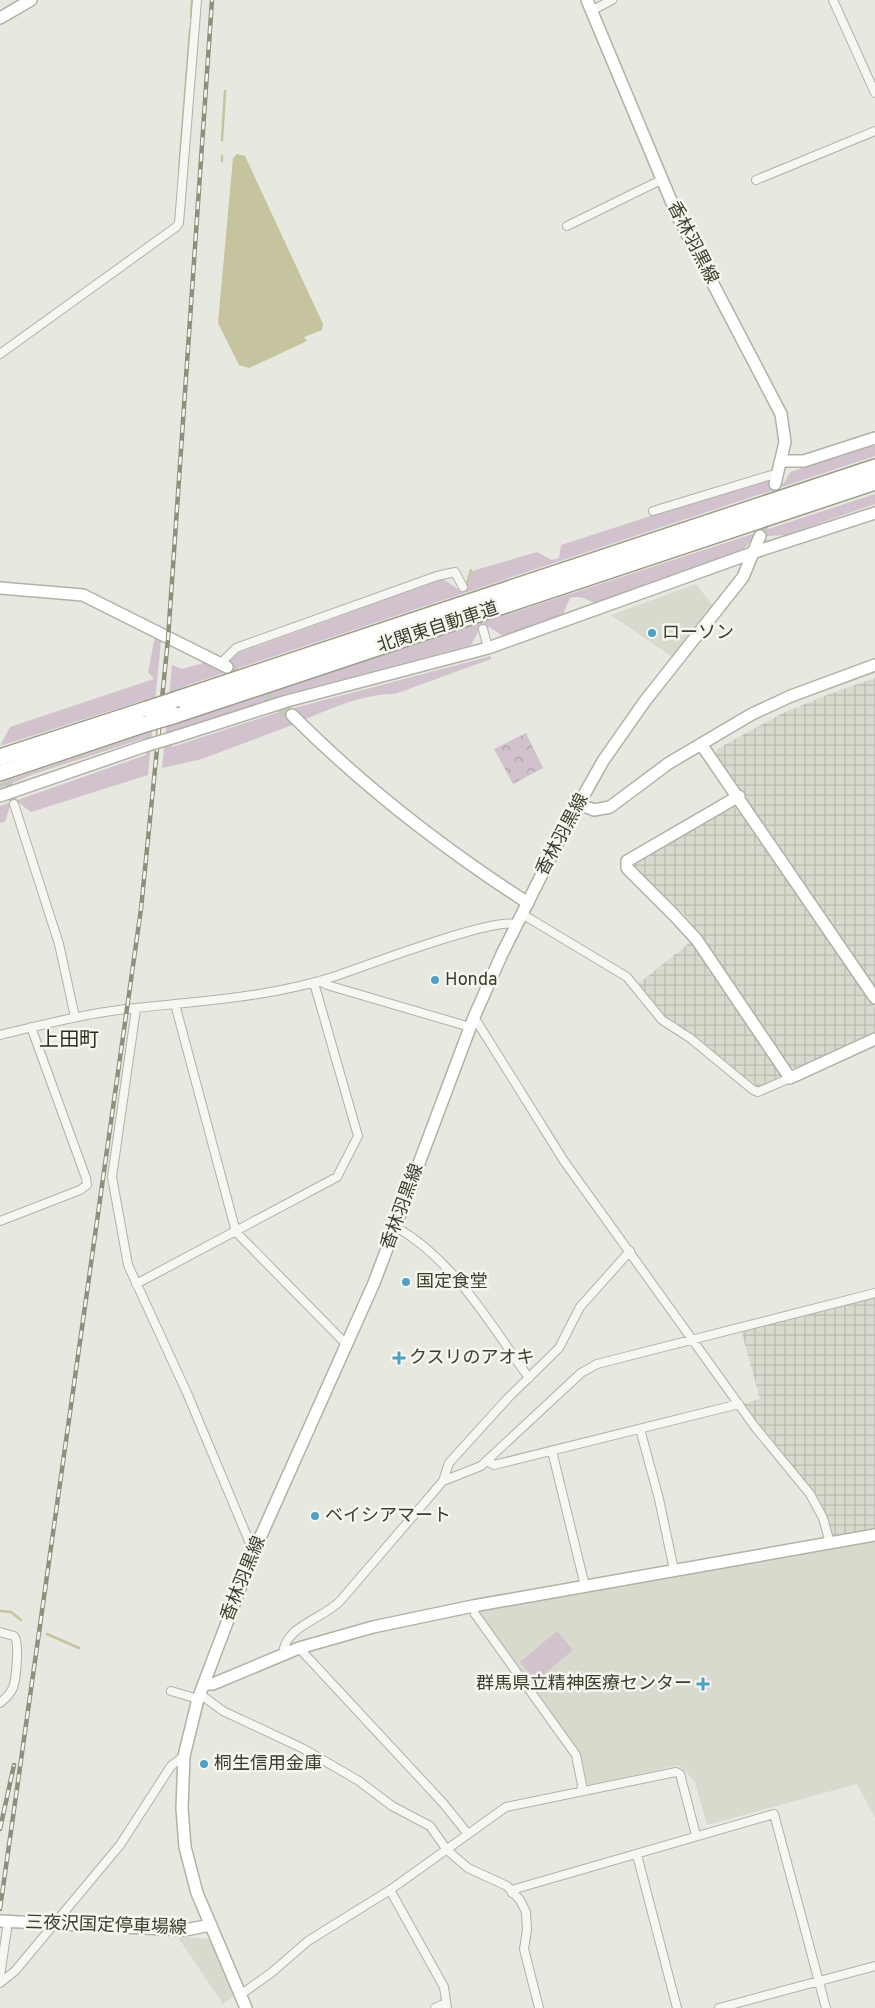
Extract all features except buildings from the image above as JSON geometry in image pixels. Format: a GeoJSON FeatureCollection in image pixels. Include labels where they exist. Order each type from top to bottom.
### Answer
{"type":"FeatureCollection","features":[{"type":"Feature","properties":{"kind":"highway","name":"北関東自動車道"},"geometry":{"type":"LineString","coordinates":[[0,757],[875,467]]}},
{"type":"Feature","properties":{"kind":"highway","name":"北関東自動車道"},"geometry":{"type":"LineString","coordinates":[[0,773],[875,482]]}},
{"type":"Feature","properties":{"kind":"street"},"geometry":{"type":"LineString","coordinates":[[0,18],[31,0]]}},
{"type":"Feature","properties":{"kind":"street"},"geometry":{"type":"LineString","coordinates":[[0,354],[179,223],[197,0]]}},
{"type":"Feature","properties":{"kind":"street"},"geometry":{"type":"LineString","coordinates":[[589,5],[612,0]]}},
{"type":"Feature","properties":{"kind":"street"},"geometry":{"type":"LineString","coordinates":[[833,0],[875,93]]}},
{"type":"Feature","properties":{"kind":"street","name":"香林羽黒線"},"geometry":{"type":"LineString","coordinates":[[589,5],[661,180],[781,414],[786,435],[778,473]]}},
{"type":"Feature","properties":{"kind":"street"},"geometry":{"type":"LineString","coordinates":[[756,180],[875,131]]}},
{"type":"Feature","properties":{"kind":"street"},"geometry":{"type":"LineString","coordinates":[[567,226],[661,180]]}},
{"type":"Feature","properties":{"kind":"street"},"geometry":{"type":"LineString","coordinates":[[653,511],[778,473],[800,462],[875,438]]}},
{"type":"Feature","properties":{"kind":"street"},"geometry":{"type":"LineString","coordinates":[[0,796],[145,746],[287,701],[488,648],[754,552],[875,513]]}},
{"type":"Feature","properties":{"kind":"street","name":"香林羽黒線"},"geometry":{"type":"LineString","coordinates":[[211,1925],[191,1873],[185,1847],[182,1808],[184,1756],[201,1692],[255,1549],[396,1227],[472,1022],[516,924],[579,804],[604,761],[645,701],[743,577],[760,536]]}},
{"type":"Feature","properties":{"kind":"street"},"geometry":{"type":"LineString","coordinates":[[0,588],[83,595],[224,665],[236,648],[438,576],[455,572],[463,587]]}},
{"type":"Feature","properties":{"kind":"street"},"geometry":{"type":"LineString","coordinates":[[483,629],[488,648]]}},
{"type":"Feature","properties":{"kind":"street"},"geometry":{"type":"LineString","coordinates":[[579,804],[594,810],[610,807],[651,775],[770,705],[875,665]]}},
{"type":"Feature","properties":{"kind":"street"},"geometry":{"type":"LineString","coordinates":[[292,715],[330,751],[452,853],[528,903]]}},
{"type":"Feature","properties":{"kind":"street"},"geometry":{"type":"LineString","coordinates":[[701,744],[739,796],[875,998]]}},
{"type":"Feature","properties":{"kind":"street"},"geometry":{"type":"LineString","coordinates":[[739,796],[631,858],[627,861],[626,866],[697,940],[790,1078]]}},
{"type":"Feature","properties":{"kind":"street"},"geometry":{"type":"LineString","coordinates":[[14,804],[58,944],[75,1018]]}},
{"type":"Feature","properties":{"kind":"street"},"geometry":{"type":"LineString","coordinates":[[522,914],[627,977],[662,1020],[690,1038],[753,1090],[758,1092],[875,1039]]}},
{"type":"Feature","properties":{"kind":"street"},"geometry":{"type":"LineString","coordinates":[[0,1034],[75,1018],[175,1004],[263,995],[317,982],[447,939],[506,923],[516,924]]}},
{"type":"Feature","properties":{"kind":"street"},"geometry":{"type":"LineString","coordinates":[[317,982],[472,1022],[564,1161],[739,1404],[810,1494],[823,1518],[830,1543]]}},
{"type":"Feature","properties":{"kind":"street"},"geometry":{"type":"LineString","coordinates":[[136,1284],[337,1177],[358,1136],[317,982]]}},
{"type":"Feature","properties":{"kind":"street"},"geometry":{"type":"LineString","coordinates":[[175,1004],[236,1232],[346,1344]]}},
{"type":"Feature","properties":{"kind":"street"},"geometry":{"type":"LineString","coordinates":[[136,1009],[112,1177],[128,1265],[187,1394],[249,1541],[255,1549]]}},
{"type":"Feature","properties":{"kind":"street"},"geometry":{"type":"LineString","coordinates":[[0,1221],[80,1190],[86,1185],[86,1178],[31,1027]]}},
{"type":"Feature","properties":{"kind":"street"},"geometry":{"type":"LineString","coordinates":[[396,1227],[416,1238],[431,1251],[473,1300],[529,1378]]}},
{"type":"Feature","properties":{"kind":"street"},"geometry":{"type":"LineString","coordinates":[[283,1654],[284,1645],[292,1634],[336,1605],[443,1481],[449,1463],[560,1348],[580,1307],[630,1251]]}},
{"type":"Feature","properties":{"kind":"street"},"geometry":{"type":"LineString","coordinates":[[443,1481],[482,1466],[591,1366],[610,1359],[875,1293]]}},
{"type":"Feature","properties":{"kind":"street"},"geometry":{"type":"LineString","coordinates":[[487,1460],[494,1465],[739,1404]]}},
{"type":"Feature","properties":{"kind":"street"},"geometry":{"type":"LineString","coordinates":[[640,1429],[659,1499],[674,1570]]}},
{"type":"Feature","properties":{"kind":"street"},"geometry":{"type":"LineString","coordinates":[[552,1451],[585,1586]]}},
{"type":"Feature","properties":{"kind":"street"},"geometry":{"type":"LineString","coordinates":[[201,1692],[213,1684],[283,1654],[372,1627],[473,1606],[875,1535]]}},
{"type":"Feature","properties":{"kind":"street"},"geometry":{"type":"LineString","coordinates":[[473,1606],[475,1614],[576,1755],[582,1785],[581,1791]]}},
{"type":"Feature","properties":{"kind":"street"},"geometry":{"type":"LineString","coordinates":[[0,1632],[14,1636],[18,1645],[14,1684],[7,1697],[0,1703]]}},
{"type":"Feature","properties":{"kind":"street"},"geometry":{"type":"LineString","coordinates":[[299,1648],[443,1803],[468,1834]]}},
{"type":"Feature","properties":{"kind":"street"},"geometry":{"type":"LineString","coordinates":[[171,1690],[201,1692],[223,1711],[304,1749],[359,1781],[392,1806],[430,1826],[447,1850],[468,1868],[507,1886],[526,1912],[527,1930],[524,1949],[539,2008]]}},
{"type":"Feature","properties":{"kind":"street"},"geometry":{"type":"LineString","coordinates":[[0,1983],[10,1976],[120,1845],[171,1766],[184,1756]]}},
{"type":"Feature","properties":{"kind":"street"},"geometry":{"type":"LineString","coordinates":[[240,1995],[271,1973],[308,1942],[390,1890],[510,1805],[676,1772],[680,1774],[696,1835]]}},
{"type":"Feature","properties":{"kind":"street"},"geometry":{"type":"LineString","coordinates":[[512,1892],[515,1889],[637,1855],[696,1835],[774,1814],[826,2008]]}},
{"type":"Feature","properties":{"kind":"street"},"geometry":{"type":"LineString","coordinates":[[637,1855],[677,2008]]}},
{"type":"Feature","properties":{"kind":"street"},"geometry":{"type":"LineString","coordinates":[[390,1890],[444,1987],[447,2006],[434,2008]]}},
{"type":"Feature","properties":{"kind":"street"},"geometry":{"type":"LineString","coordinates":[[0,1976],[4,1921]]}},
{"type":"Feature","properties":{"kind":"street","name":"三夜沢国定停車場線"},"geometry":{"type":"LineString","coordinates":[[4,1921],[185,1930],[211,1925],[246,2008]]}},
{"type":"Feature","properties":{"kind":"street"},"geometry":{"type":"LineString","coordinates":[[719,2008],[875,1966]]}},
{"type":"Feature","properties":{"kind":"shaded area"},"geometry":{"type":"Polygon","coordinates":[[[237,154],[245,156],[323,324],[322,330],[304,337],[307,341],[249,368],[239,365],[218,323],[233,158],[237,154]]]}},
{"type":"Feature","properties":{"kind":"shaded area"},"geometry":{"type":"Polygon","coordinates":[[[696,584],[714,607],[674,658],[611,615],[696,584]]]}},
{"type":"Feature","properties":{"kind":"shaded area"},"geometry":{"type":"Polygon","coordinates":[[[875,678],[875,988],[716,754],[717,749],[783,713],[875,678]]]}},
{"type":"Feature","properties":{"kind":"shaded area"},"geometry":{"type":"Polygon","coordinates":[[[733,807],[739,808],[875,1007],[875,1034],[795,1068],[788,1066],[719,965],[701,935],[682,912],[635,870],[635,864],[733,807]]]}},
{"type":"Feature","properties":{"kind":"shaded area"},"geometry":{"type":"Polygon","coordinates":[[[693,940],[783,1076],[758,1087],[665,1017],[638,984],[693,940]]]}},
{"type":"Feature","properties":{"kind":"shaded area"},"geometry":{"type":"Polygon","coordinates":[[[875,1297],[875,1531],[832,1539],[812,1492],[742,1404],[760,1399],[741,1330],[875,1297]]]}},
{"type":"Feature","properties":{"kind":"shaded area","name":"群馬県立精神医療センター"},"geometry":{"type":"Polygon","coordinates":[[[875,1541],[875,1818],[857,1784],[707,1825],[695,1782],[679,1765],[589,1785],[586,1781],[581,1755],[480,1614],[481,1609],[875,1541]]]}},
{"type":"Feature","properties":{"kind":"shaded area"},"geometry":{"type":"Polygon","coordinates":[[[177,1936],[209,1939],[235,1995],[223,2004],[177,1936]]]}},
{"type":"Feature","properties":{"kind":"green space"},"geometry":{"type":"Polygon","coordinates":[[[871,445],[875,446],[875,456],[188,685],[176,691],[173,724],[875,494],[875,504],[785,535],[754,537],[744,549],[595,603],[579,597],[570,598],[563,614],[503,636],[489,627],[479,630],[471,645],[286,694],[172,733],[172,747],[279,712],[491,656],[491,659],[395,694],[384,694],[361,699],[306,719],[297,712],[288,718],[295,724],[202,759],[162,768],[172,665],[182,669],[207,662],[223,670],[232,663],[230,661],[238,653],[443,579],[458,589],[468,584],[472,571],[537,552],[552,560],[559,558],[561,545],[762,480],[770,482],[770,484],[784,483],[790,472],[871,445]]]}},
{"type":"Feature","properties":{"kind":"green space"},"geometry":{"type":"Polygon","coordinates":[[[155,637],[161,641],[148,775],[31,812],[19,803],[10,806],[5,822],[0,823],[0,806],[146,755],[147,741],[142,739],[34,774],[0,788],[0,783],[148,733],[151,698],[0,746],[10,727],[154,679],[148,672],[155,637]]]}},
{"type":"Feature","properties":{"kind":"green space"},"geometry":{"type":"Polygon","coordinates":[[[526,733],[543,768],[513,784],[494,749],[526,733]]]}},
{"type":"Feature","properties":{"kind":"green space"},"geometry":{"type":"Polygon","coordinates":[[[557,1631],[573,1650],[536,1681],[520,1662],[557,1631]]]}},
{"type":"Feature","properties":{"kind":"waterway"},"geometry":{"type":"LineString","coordinates":[[191,17],[192,0]]}},
{"type":"Feature","properties":{"kind":"waterway"},"geometry":{"type":"LineString","coordinates":[[179,170],[190,30]]}},
{"type":"Feature","properties":{"kind":"waterway"},"geometry":{"type":"LineString","coordinates":[[222,140],[225,91]]}},
{"type":"Feature","properties":{"kind":"waterway"},"geometry":{"type":"LineString","coordinates":[[222,156],[222,161]]}},
{"type":"Feature","properties":{"kind":"waterway"},"geometry":{"type":"LineString","coordinates":[[467,584],[471,570]]}},
{"type":"Feature","properties":{"kind":"waterway"},"geometry":{"type":"LineString","coordinates":[[0,1611],[11,1612],[21,1620]]}},
{"type":"Feature","properties":{"kind":"waterway"},"geometry":{"type":"LineString","coordinates":[[47,1634],[79,1648]]}},
{"type":"Feature","properties":{"kind":"tunnel"},"geometry":{"type":"LineString","coordinates":[[760,536],[775,484]]}},
{"type":"Feature","properties":{"kind":"tunnel"},"geometry":{"type":"LineString","coordinates":[[227,667],[292,715]]}},
{"type":"Feature","properties":{"kind":"tunnel"},"geometry":{"type":"LineString","coordinates":[[5,770],[14,804]]}},
{"type":"Feature","properties":{"kind":"railway"},"geometry":{"type":"LineString","coordinates":[[0,1909],[141,909],[168,639],[212,0]]}},
{"type":"Feature","properties":{"kind":"railway"},"geometry":{"type":"LineString","coordinates":[[0,1829],[14,1765]]}},
{"type":"Feature","properties":{"kind":"place","name":"ローソン"},"geometry":{"type":"Point","coordinates":[652,633]}},
{"type":"Feature","properties":{"kind":"place","name":"Honda"},"geometry":{"type":"Point","coordinates":[435,980]}},
{"type":"Feature","properties":{"kind":"place","name":"国定食堂"},"geometry":{"type":"Point","coordinates":[406,1282]}},
{"type":"Feature","properties":{"kind":"place","name":"クスリのアオキ"},"geometry":{"type":"Point","coordinates":[399,1358]}},
{"type":"Feature","properties":{"kind":"place","name":"ベイシアマート"},"geometry":{"type":"Point","coordinates":[315,1516]}},
{"type":"Feature","properties":{"kind":"place","name":"群馬県立精神医療センター"},"geometry":{"type":"Point","coordinates":[703,1684]}},
{"type":"Feature","properties":{"kind":"place","name":"桐生信用金庫"},"geometry":{"type":"Point","coordinates":[204,1764]}},
{"type":"Feature","properties":{"kind":"district","name":"上田町"},"geometry":{"type":"Point","coordinates":[69,1041]}}]}
